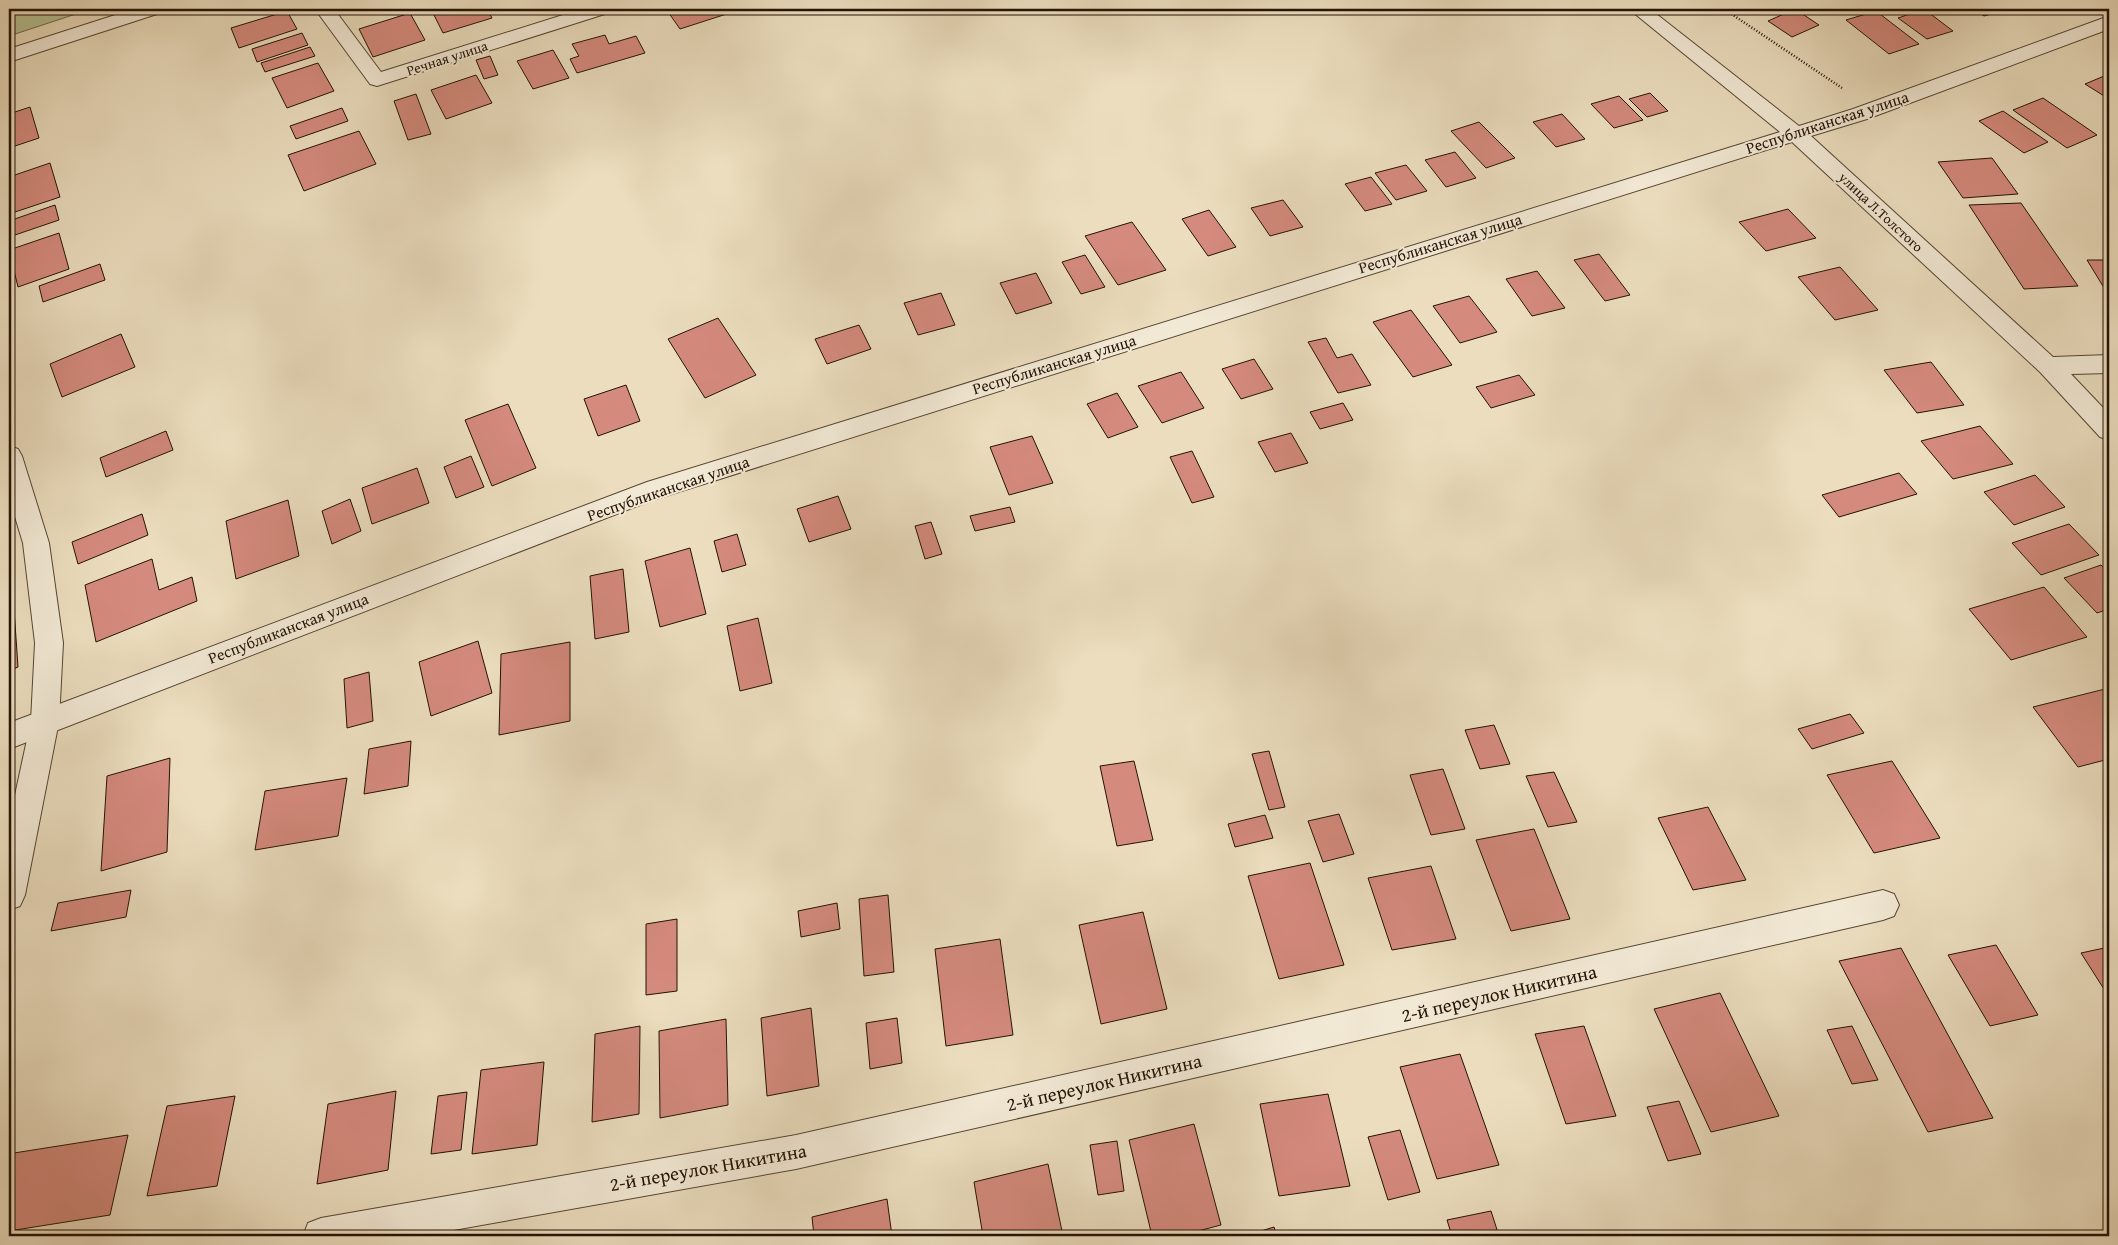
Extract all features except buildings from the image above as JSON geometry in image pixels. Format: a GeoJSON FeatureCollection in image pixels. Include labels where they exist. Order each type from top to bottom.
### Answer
{"type":"FeatureCollection","features":[{"type":"Feature","properties":{"kind":"street"},"geometry":{"type":"LineString","coordinates":[[9,56],[153,9]]}},
{"type":"Feature","properties":{"kind":"street","name":"Речная улица"},"geometry":{"type":"LineString","coordinates":[[324,9],[377,80],[601,9]]}},
{"type":"Feature","properties":{"kind":"street","name":"улица Л.Толстого"},"geometry":{"type":"LineString","coordinates":[[1638,9],[1795,133],[2048,366],[2109,430]]}},
{"type":"Feature","properties":{"kind":"street","name":"Республиканская улица"},"geometry":{"type":"LineString","coordinates":[[9,736],[647,492],[1874,109],[2109,22]]}},
{"type":"Feature","properties":{"kind":"street"},"geometry":{"type":"LineString","coordinates":[[2048,366],[2109,364]]}},
{"type":"Feature","properties":{"kind":"street"},"geometry":{"type":"LineString","coordinates":[[9,456],[37,552],[49,643],[45,721],[9,895]]}},
{"type":"Feature","properties":{"kind":"street","name":"2-й переулок Никитина"},"geometry":{"type":"LineString","coordinates":[[321,1236],[796,1152],[1883,906]]}},
{"type":"Feature","properties":{"kind":"path"},"geometry":{"type":"LineString","coordinates":[[1724,9],[1745,25],[1874,109]]}},
{"type":"Feature","properties":{"kind":"green space"},"geometry":{"type":"Polygon","coordinates":[[[9,9],[91,9],[9,36],[9,9]]]}}]}
